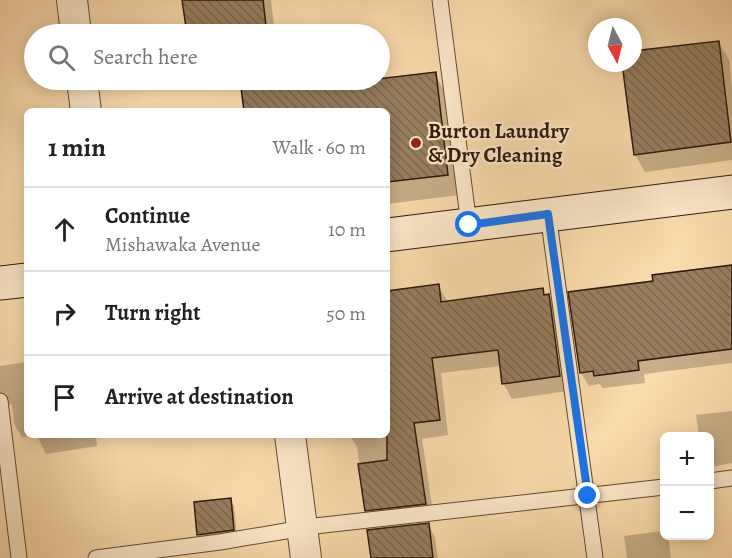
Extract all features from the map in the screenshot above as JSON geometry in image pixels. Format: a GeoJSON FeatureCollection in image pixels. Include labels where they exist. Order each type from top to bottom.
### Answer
{"type":"FeatureCollection","features":[{"type":"Feature","properties":{"kind":"main road"},"geometry":{"type":"LineString","coordinates":[[390,235],[732,192]]}},
{"type":"Feature","properties":{"kind":"main road"},"geometry":{"type":"LineString","coordinates":[[0,283],[24,280]]}},
{"type":"Feature","properties":{"kind":"street"},"geometry":{"type":"LineString","coordinates":[[72,0],[75,24]]}},
{"type":"Feature","properties":{"kind":"street"},"geometry":{"type":"LineString","coordinates":[[83,90],[86,108]]}},
{"type":"Feature","properties":{"kind":"street"},"geometry":{"type":"LineString","coordinates":[[290,438],[304,544]]}},
{"type":"Feature","properties":{"kind":"lane"},"geometry":{"type":"LineString","coordinates":[[440,0],[469,225]]}},
{"type":"Feature","properties":{"kind":"lane"},"geometry":{"type":"LineString","coordinates":[[548,214],[595,558]]}},
{"type":"Feature","properties":{"kind":"lane"},"geometry":{"type":"LineString","coordinates":[[0,401],[19,558]]}},
{"type":"Feature","properties":{"kind":"lane"},"geometry":{"type":"LineString","coordinates":[[714,480],[732,478]]}},
{"type":"Feature","properties":{"kind":"lane"},"geometry":{"type":"LineString","coordinates":[[96,558],[304,544],[315,526],[660,487]]}},
{"type":"Feature","properties":{"kind":"building"},"geometry":{"type":"Polygon","coordinates":[[[182,0],[263,0],[266,24],[186,24],[182,0]]]}},
{"type":"Feature","properties":{"kind":"building"},"geometry":{"type":"Polygon","coordinates":[[[719,41],[731,142],[634,155],[623,72],[642,72],[642,50],[719,41]]]}},
{"type":"Feature","properties":{"kind":"building","name":"Burton Laundry & Dry Cleaning"},"geometry":{"type":"Polygon","coordinates":[[[436,72],[448,175],[390,182],[390,108],[244,108],[241,90],[390,90],[390,77],[436,72]]]}},
{"type":"Feature","properties":{"kind":"building"},"geometry":{"type":"Polygon","coordinates":[[[732,265],[732,349],[638,361],[639,370],[594,376],[593,371],[580,373],[568,292],[653,281],[652,275],[732,265]]]}},
{"type":"Feature","properties":{"kind":"building"},"geometry":{"type":"Polygon","coordinates":[[[439,284],[441,302],[543,288],[544,295],[549,294],[560,376],[502,384],[498,350],[432,358],[440,420],[414,423],[426,504],[365,511],[358,464],[387,460],[387,438],[390,438],[390,291],[439,284]]]}},
{"type":"Feature","properties":{"kind":"building"},"geometry":{"type":"Polygon","coordinates":[[[231,498],[234,530],[197,535],[194,502],[231,498]]]}},
{"type":"Feature","properties":{"kind":"building"},"geometry":{"type":"Polygon","coordinates":[[[429,523],[433,558],[371,558],[367,530],[429,523]]]}},
{"type":"Feature","properties":{"kind":"place","name":"Burton Laundry & Dry Cleaning"},"geometry":{"type":"Point","coordinates":[416,143]}},
{"type":"Feature","properties":{"kind":"route"},"geometry":{"type":"LineString","coordinates":[[469,225],[548,214],[588,496]]}}]}
